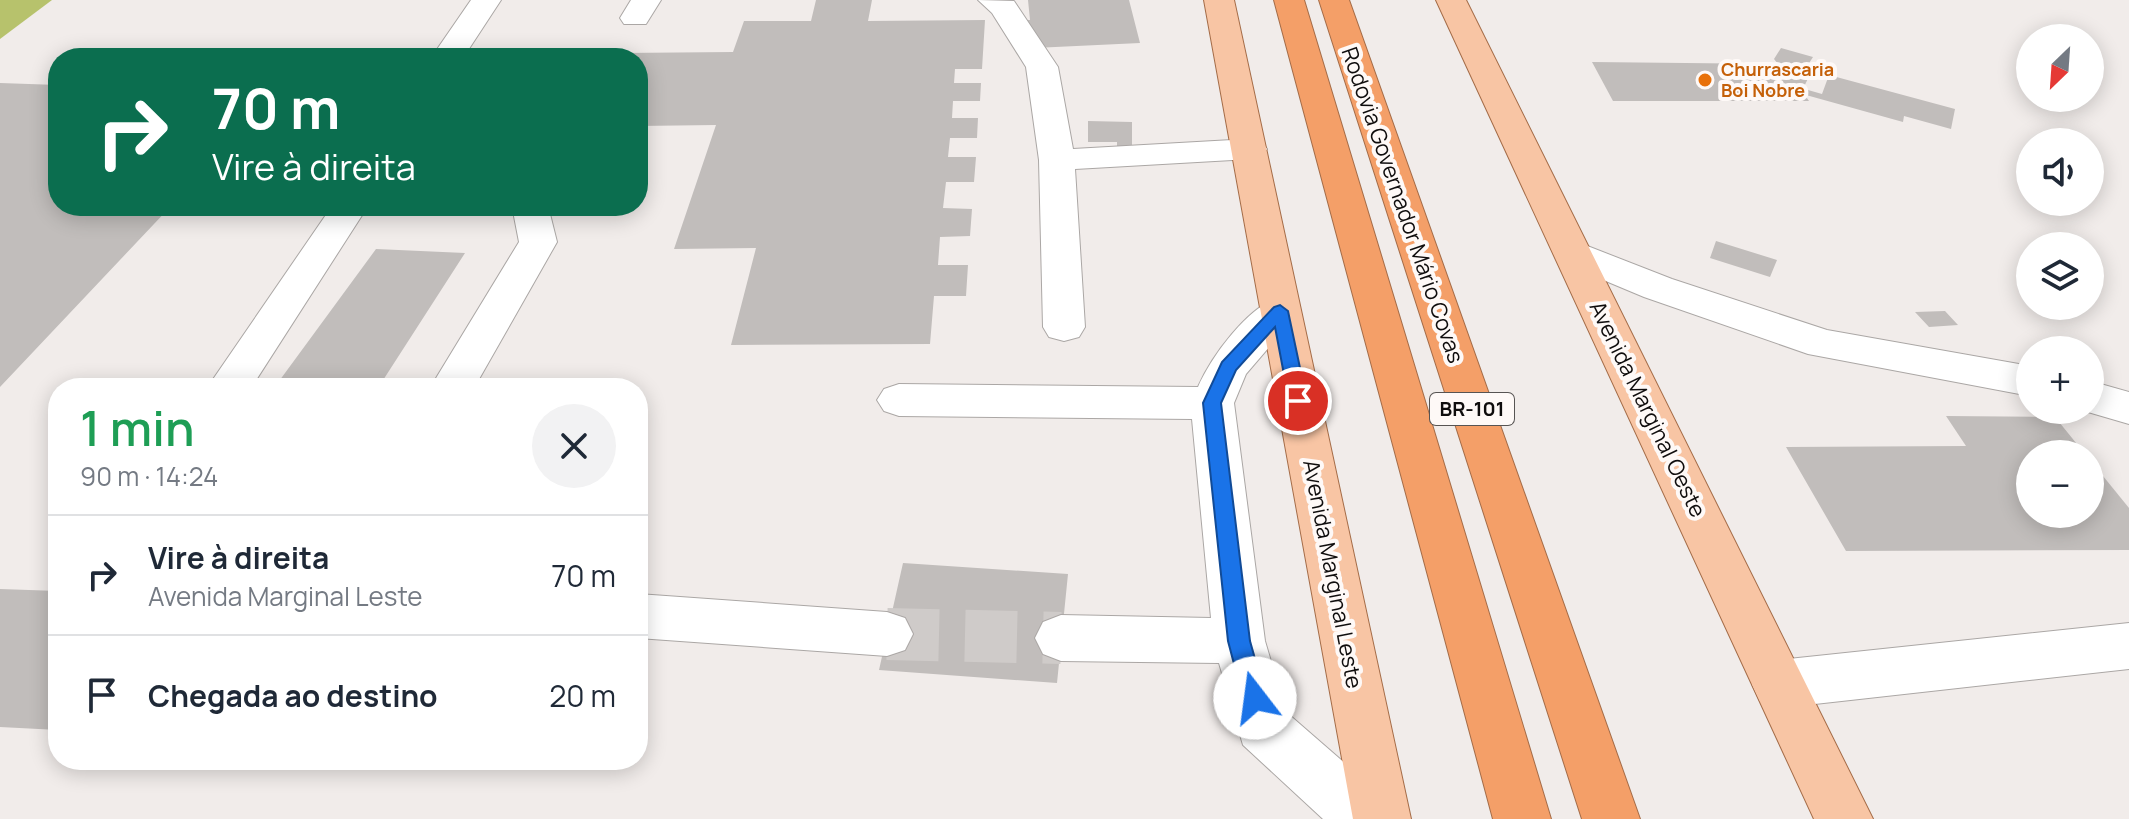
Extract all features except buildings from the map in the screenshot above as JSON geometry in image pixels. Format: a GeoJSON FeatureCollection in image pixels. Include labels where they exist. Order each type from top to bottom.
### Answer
{"type":"FeatureCollection","features":[{"type":"Feature","properties":{"kind":"highway","name":"Rodovia Governador Mário Covas"},"geometry":{"type":"LineString","coordinates":[[1289,0],[1522,819]]}},
{"type":"Feature","properties":{"kind":"highway","name":"Rodovia Governador Mário Covas"},"geometry":{"type":"LineString","coordinates":[[1334,0],[1611,819]]}},
{"type":"Feature","properties":{"kind":"main road","name":"Avenida Marginal Leste"},"geometry":{"type":"LineString","coordinates":[[1219,0],[1382,819]]}},
{"type":"Feature","properties":{"kind":"main road","name":"Avenida Marginal Oeste"},"geometry":{"type":"LineString","coordinates":[[1451,0],[1844,819]]}},
{"type":"Feature","properties":{"kind":"lane"},"geometry":{"type":"LineString","coordinates":[[454,48],[486,0]]}},
{"type":"Feature","properties":{"kind":"lane"},"geometry":{"type":"LineString","coordinates":[[993,0],[1003,7],[1042,67],[1057,160],[1064,327]]}},
{"type":"Feature","properties":{"kind":"lane"},"geometry":{"type":"LineString","coordinates":[[1057,160],[1250,149]]}},
{"type":"Feature","properties":{"kind":"lane"},"geometry":{"type":"LineString","coordinates":[[236,378],[343,216]]}},
{"type":"Feature","properties":{"kind":"lane"},"geometry":{"type":"LineString","coordinates":[[458,378],[538,242],[532,216]]}},
{"type":"Feature","properties":{"kind":"lane"},"geometry":{"type":"LineString","coordinates":[[1572,252],[1658,288],[1823,344],[2016,378]]}},
{"type":"Feature","properties":{"kind":"lane"},"geometry":{"type":"LineString","coordinates":[[1280,311],[1228,367],[1212,403],[1239,641],[1263,727],[1365,819]]}},
{"type":"Feature","properties":{"kind":"lane"},"geometry":{"type":"LineString","coordinates":[[899,400],[1212,403]]}},
{"type":"Feature","properties":{"kind":"lane"},"geometry":{"type":"LineString","coordinates":[[2104,401],[2129,408]]}},
{"type":"Feature","properties":{"kind":"lane"},"geometry":{"type":"LineString","coordinates":[[648,617],[887,634]]}},
{"type":"Feature","properties":{"kind":"lane"},"geometry":{"type":"LineString","coordinates":[[1061,638],[1239,641]]}},
{"type":"Feature","properties":{"kind":"lane"},"geometry":{"type":"LineString","coordinates":[[1779,684],[2129,646]]}},
{"type":"Feature","properties":{"kind":"green space"},"geometry":{"type":"Polygon","coordinates":[[[0,0],[52,0],[0,39],[0,0]]]}},
{"type":"Feature","properties":{"kind":"tunnel"},"geometry":{"type":"LineString","coordinates":[[887,634],[1061,638]]}},
{"type":"Feature","properties":{"kind":"place","name":"Churrascaria Boi Nobre"},"geometry":{"type":"Point","coordinates":[1705,80]}},
{"type":"Feature","properties":{"kind":"route"},"geometry":{"type":"LineString","coordinates":[[1255,698],[1239,641],[1212,403],[1228,367],[1280,311],[1298,401]]}}]}
